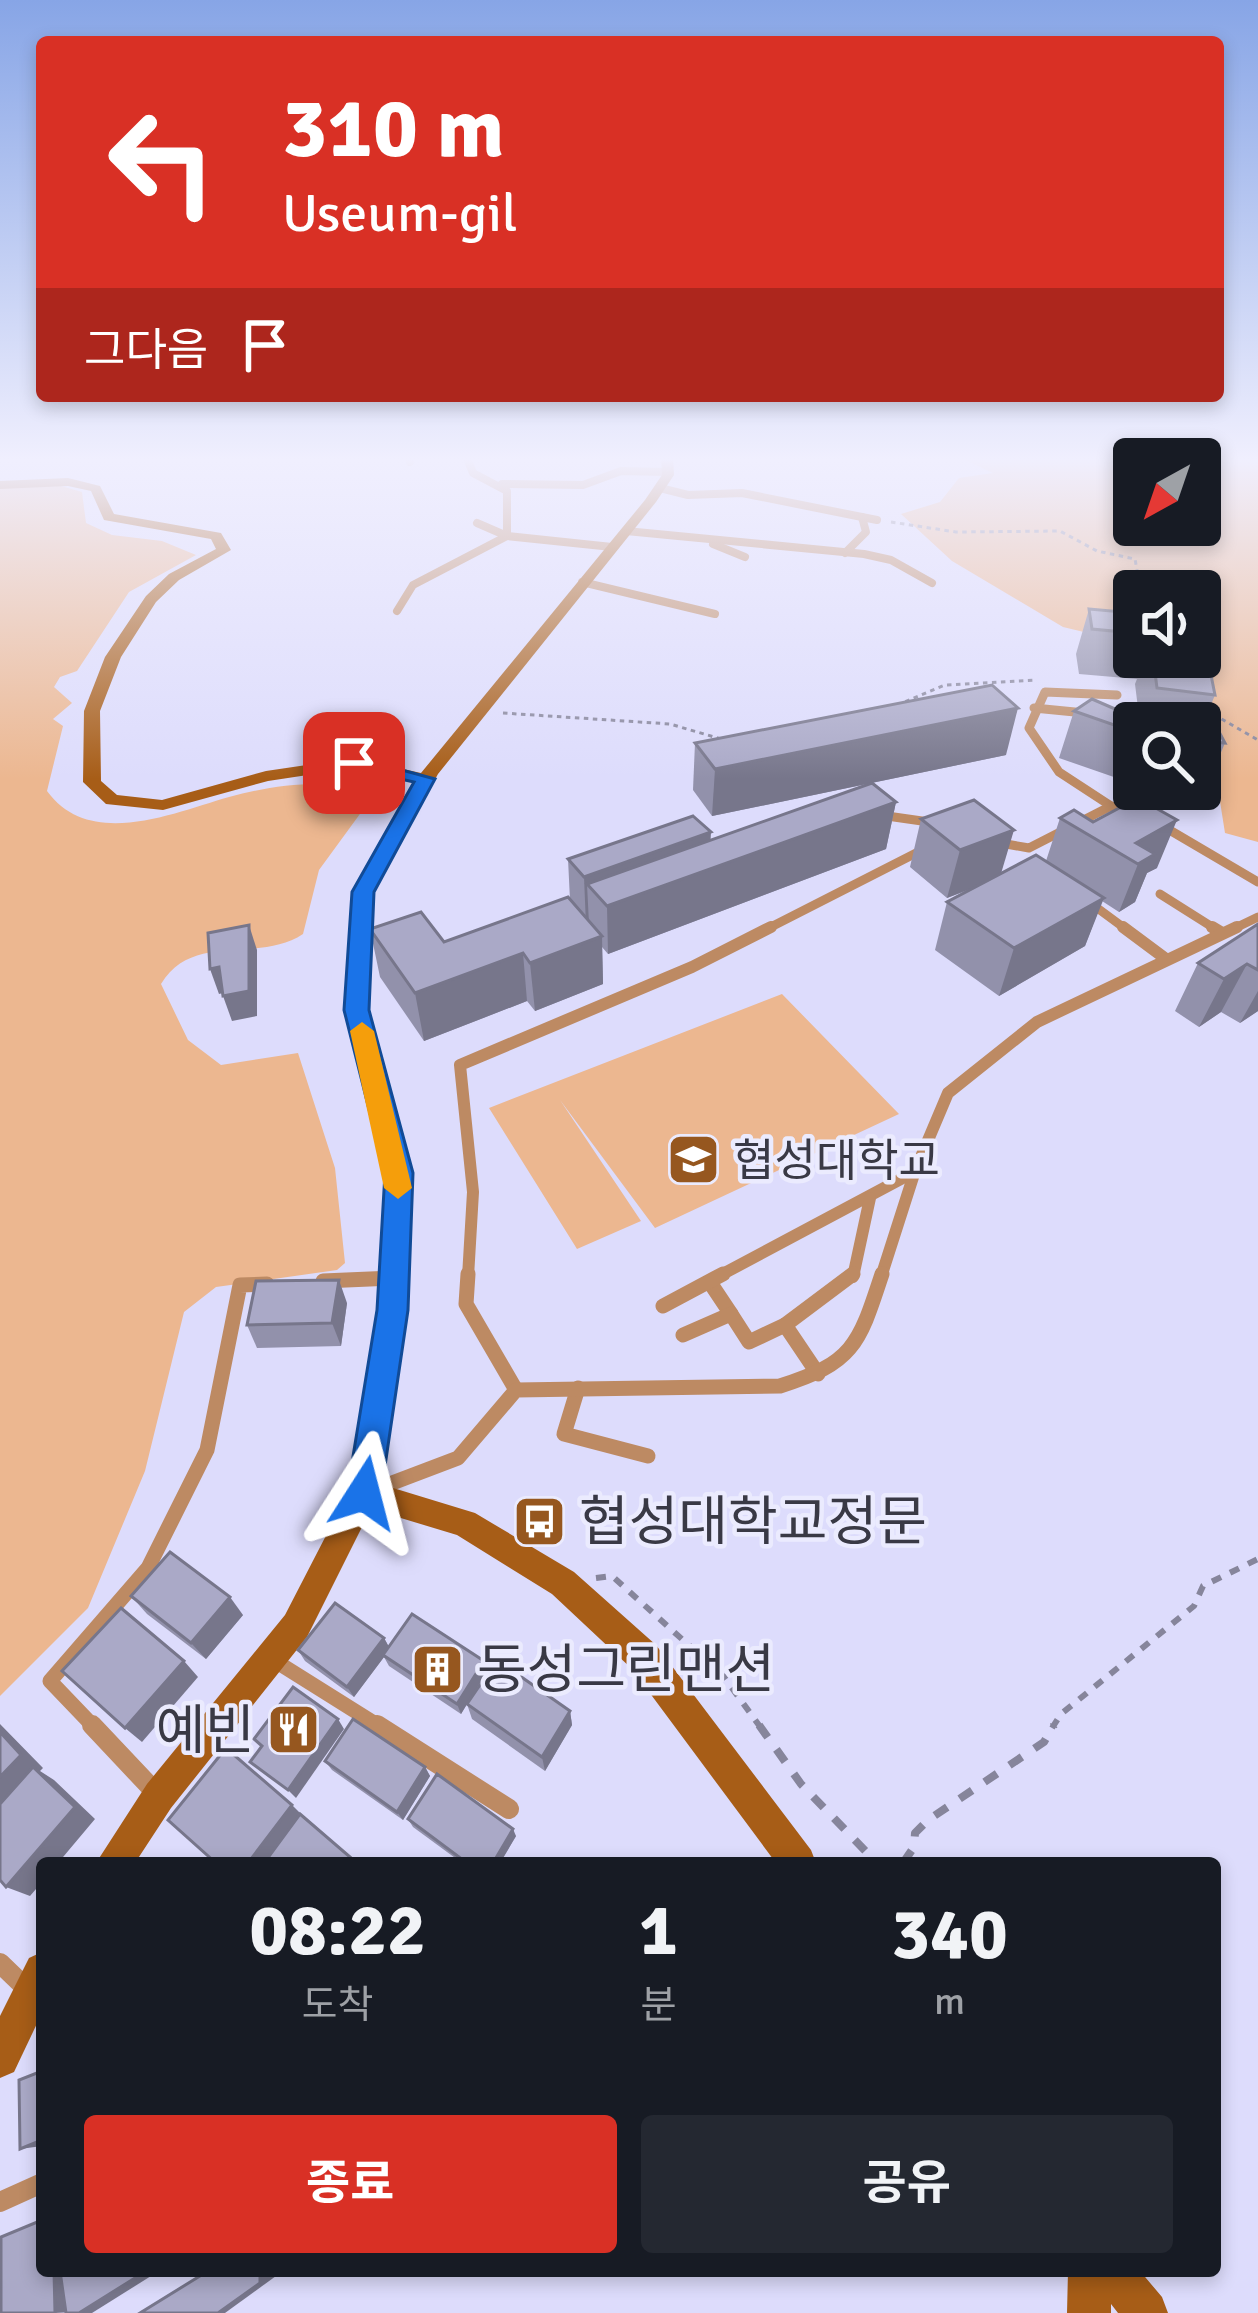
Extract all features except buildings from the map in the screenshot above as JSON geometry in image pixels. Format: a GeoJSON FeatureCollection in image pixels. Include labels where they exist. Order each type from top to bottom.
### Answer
{"type":"FeatureCollection","features":[{"type":"Feature","properties":{"kind":"street"},"geometry":{"type":"LineString","coordinates":[[199,564],[151,599],[102,682],[92,711],[92,782],[112,800],[163,805],[266,776],[354,763],[425,779]]}},
{"type":"Feature","properties":{"kind":"street"},"geometry":{"type":"LineString","coordinates":[[118,1857],[159,1796],[296,1626],[364,1493],[394,1278],[399,1173],[357,1010],[363,892],[425,779],[597,564]]}},
{"type":"Feature","properties":{"kind":"street"},"geometry":{"type":"LineString","coordinates":[[364,1493],[464,1523],[563,1583],[644,1657],[794,1857]]}},
{"type":"Feature","properties":{"kind":"street"},"geometry":{"type":"LineString","coordinates":[[0,2058],[36,1981]]}},
{"type":"Feature","properties":{"kind":"street"},"geometry":{"type":"LineString","coordinates":[[1090,2277],[1090,2313]]}},
{"type":"Feature","properties":{"kind":"street"},"geometry":{"type":"LineString","coordinates":[[1118,2277],[1146,2313]]}},
{"type":"Feature","properties":{"kind":"lane"},"geometry":{"type":"LineString","coordinates":[[397,611],[413,585],[453,564]]}},
{"type":"Feature","properties":{"kind":"lane"},"geometry":{"type":"LineString","coordinates":[[898,564],[932,583]]}},
{"type":"Feature","properties":{"kind":"lane"},"geometry":{"type":"LineString","coordinates":[[582,582],[715,614]]}},
{"type":"Feature","properties":{"kind":"lane"},"geometry":{"type":"LineString","coordinates":[[1117,695],[1045,692],[1029,728],[1059,772],[1111,806],[1207,847],[1258,882]]}},
{"type":"Feature","properties":{"kind":"lane"},"geometry":{"type":"LineString","coordinates":[[1034,708],[1100,714]]}},
{"type":"Feature","properties":{"kind":"lane"},"geometry":{"type":"LineString","coordinates":[[1012,860],[978,841],[1029,848],[1061,838],[1111,806]]}},
{"type":"Feature","properties":{"kind":"lane"},"geometry":{"type":"LineString","coordinates":[[864,817],[893,813],[944,826]]}},
{"type":"Feature","properties":{"kind":"lane"},"geometry":{"type":"LineString","coordinates":[[517,1390],[466,1304],[473,1192],[460,1065],[692,967],[936,843]]}},
{"type":"Feature","properties":{"kind":"lane"},"geometry":{"type":"LineString","coordinates":[[1070,891],[1106,911],[1166,959]]}},
{"type":"Feature","properties":{"kind":"lane"},"geometry":{"type":"LineString","coordinates":[[1160,894],[1222,934]]}},
{"type":"Feature","properties":{"kind":"lane"},"geometry":{"type":"LineString","coordinates":[[364,1493],[458,1458],[517,1390],[780,1386],[818,1374],[860,1341],[915,1172],[948,1093],[1037,1022],[1258,916]]}},
{"type":"Feature","properties":{"kind":"lane"},"geometry":{"type":"LineString","coordinates":[[663,1306],[915,1172]]}},
{"type":"Feature","properties":{"kind":"lane"},"geometry":{"type":"LineString","coordinates":[[711,1284],[749,1342],[785,1325],[852,1280],[870,1198]]}},
{"type":"Feature","properties":{"kind":"lane"},"geometry":{"type":"LineString","coordinates":[[306,1282],[394,1278]]}},
{"type":"Feature","properties":{"kind":"lane"},"geometry":{"type":"LineString","coordinates":[[159,1796],[50,1681],[148,1568],[207,1450],[240,1285],[284,1283]]}},
{"type":"Feature","properties":{"kind":"lane"},"geometry":{"type":"LineString","coordinates":[[683,1335],[731,1314]]}},
{"type":"Feature","properties":{"kind":"lane"},"geometry":{"type":"LineString","coordinates":[[785,1325],[818,1374]]}},
{"type":"Feature","properties":{"kind":"lane"},"geometry":{"type":"LineString","coordinates":[[578,1388],[564,1434],[648,1456]]}},
{"type":"Feature","properties":{"kind":"lane"},"geometry":{"type":"LineString","coordinates":[[272,1659],[509,1809]]}},
{"type":"Feature","properties":{"kind":"lane"},"geometry":{"type":"LineString","coordinates":[[0,1963],[36,1981]]}},
{"type":"Feature","properties":{"kind":"lane"},"geometry":{"type":"LineString","coordinates":[[0,2202],[36,2186]]}},
{"type":"Feature","properties":{"kind":"path"},"geometry":{"type":"LineString","coordinates":[[887,711],[922,691],[945,685],[991,680],[1013,685],[1054,676]]}},
{"type":"Feature","properties":{"kind":"path"},"geometry":{"type":"LineString","coordinates":[[1202,700],[1207,712],[1258,740]]}},
{"type":"Feature","properties":{"kind":"path"},"geometry":{"type":"LineString","coordinates":[[481,709],[543,720],[597,715],[691,726],[734,742]]}},
{"type":"Feature","properties":{"kind":"path"},"geometry":{"type":"LineString","coordinates":[[907,1857],[915,1832],[928,1820],[1044,1742],[1061,1714],[1194,1606],[1204,1586],[1258,1559]]}},
{"type":"Feature","properties":{"kind":"path"},"geometry":{"type":"LineString","coordinates":[[563,1583],[613,1576],[675,1631],[724,1677],[801,1784],[871,1857]]}},
{"type":"Feature","properties":{"kind":"shaded area"},"geometry":{"type":"Polygon","coordinates":[[[0,564],[180,564],[129,592],[77,671],[60,677],[54,687],[72,703],[53,719],[63,726],[47,791],[65,809],[109,823],[158,818],[284,786],[340,785],[376,792],[319,870],[303,934],[285,943],[190,958],[161,984],[188,1040],[221,1065],[298,1053],[335,1168],[345,1263],[337,1270],[216,1287],[184,1312],[145,1471],[88,1608],[0,1696],[0,564]]]}},
{"type":"Feature","properties":{"kind":"shaded area"},"geometry":{"type":"Polygon","coordinates":[[[957,564],[1258,564],[1258,842],[1225,833],[1221,702],[1204,702],[1201,678],[1221,678],[1221,570],[1113,570],[1113,639],[1063,627],[957,564]]]}},
{"type":"Feature","properties":{"kind":"shaded area"},"geometry":{"type":"Polygon","coordinates":[[[782,994],[899,1114],[655,1228],[560,1100],[641,1221],[577,1249],[489,1108],[782,994]]]}},
{"type":"Feature","properties":{"kind":"slow traffic"},"geometry":{"type":"LineString","coordinates":[[362,1031],[399,1173],[398,1188]]}},
{"type":"Feature","properties":{"kind":"place","name":"협성대학교"},"geometry":{"type":"Point","coordinates":[694,1160]}},
{"type":"Feature","properties":{"kind":"place","name":"협성대학교정문"},"geometry":{"type":"Point","coordinates":[540,1521]}},
{"type":"Feature","properties":{"kind":"place","name":"동성그린맨션"},"geometry":{"type":"Point","coordinates":[438,1669]}},
{"type":"Feature","properties":{"kind":"place","name":"예빈"},"geometry":{"type":"Point","coordinates":[294,1730]}},
{"type":"Feature","properties":{"kind":"route"},"geometry":{"type":"LineString","coordinates":[[354,763],[425,779],[363,892],[357,1010],[399,1173],[392,1310],[364,1493]]}}]}
